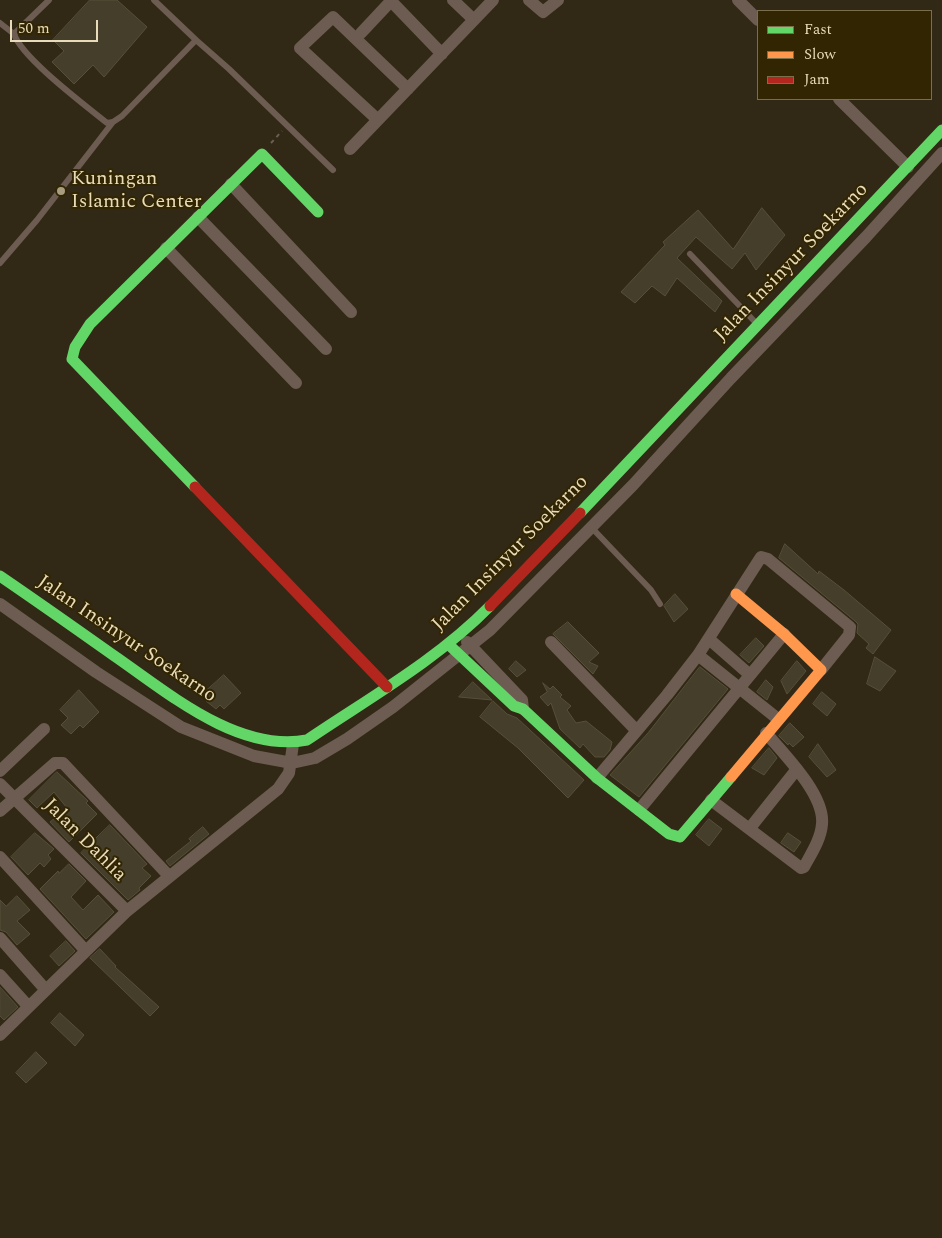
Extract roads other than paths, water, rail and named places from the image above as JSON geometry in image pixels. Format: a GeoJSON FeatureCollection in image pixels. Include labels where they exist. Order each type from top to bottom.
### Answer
{"type":"FeatureCollection","features":[{"type":"Feature","properties":{"kind":"street"},"geometry":{"type":"LineString","coordinates":[[453,0],[474,20]]}},
{"type":"Feature","properties":{"kind":"street"},"geometry":{"type":"LineString","coordinates":[[350,149],[493,0]]}},
{"type":"Feature","properties":{"kind":"street"},"geometry":{"type":"LineString","coordinates":[[529,0],[543,12],[558,0]]}},
{"type":"Feature","properties":{"kind":"street"},"geometry":{"type":"LineString","coordinates":[[738,0],[757,19]]}},
{"type":"Feature","properties":{"kind":"street"},"geometry":{"type":"LineString","coordinates":[[361,33],[391,1],[442,54]]}},
{"type":"Feature","properties":{"kind":"street"},"geometry":{"type":"LineString","coordinates":[[378,120],[300,48],[333,17],[408,89]]}},
{"type":"Feature","properties":{"kind":"street"},"geometry":{"type":"LineString","coordinates":[[840,100],[908,167]]}},
{"type":"Feature","properties":{"kind":"street","name":"Jalan Insinyur Soekarno"},"geometry":{"type":"LineString","coordinates":[[0,576],[207,718],[236,731],[279,744],[293,744],[307,740],[448,644],[503,594],[942,130]]}},
{"type":"Feature","properties":{"kind":"street","name":"Jalan Insinyur Soekarno"},"geometry":{"type":"LineString","coordinates":[[0,604],[159,714],[181,727],[254,756],[292,763],[315,758],[331,750],[393,707],[472,646],[591,527],[866,237],[942,153]]}},
{"type":"Feature","properties":{"kind":"street"},"geometry":{"type":"LineString","coordinates":[[318,212],[262,154],[90,324],[74,347],[72,359],[387,687]]}},
{"type":"Feature","properties":{"kind":"street"},"geometry":{"type":"LineString","coordinates":[[231,184],[351,312]]}},
{"type":"Feature","properties":{"kind":"street"},"geometry":{"type":"LineString","coordinates":[[198,217],[326,349]]}},
{"type":"Feature","properties":{"kind":"street"},"geometry":{"type":"LineString","coordinates":[[166,248],[296,383]]}},
{"type":"Feature","properties":{"kind":"street"},"geometry":{"type":"LineString","coordinates":[[651,439],[663,451]]}},
{"type":"Feature","properties":{"kind":"street"},"geometry":{"type":"LineString","coordinates":[[448,644],[514,706],[523,709],[596,778],[669,834],[680,838],[849,635],[850,629],[848,624],[764,557],[757,561],[698,655],[596,778]]}},
{"type":"Feature","properties":{"kind":"street"},"geometry":{"type":"LineString","coordinates":[[736,594],[784,634],[821,670]]}},
{"type":"Feature","properties":{"kind":"street"},"geometry":{"type":"LineString","coordinates":[[460,634],[522,700],[523,709]]}},
{"type":"Feature","properties":{"kind":"street"},"geometry":{"type":"LineString","coordinates":[[639,810],[784,634]]}},
{"type":"Feature","properties":{"kind":"street"},"geometry":{"type":"LineString","coordinates":[[709,639],[750,674]]}},
{"type":"Feature","properties":{"kind":"street"},"geometry":{"type":"LineString","coordinates":[[551,642],[636,730]]}},
{"type":"Feature","properties":{"kind":"street"},"geometry":{"type":"LineString","coordinates":[[698,655],[778,719]]}},
{"type":"Feature","properties":{"kind":"street"},"geometry":{"type":"LineString","coordinates":[[159,714],[171,695]]}},
{"type":"Feature","properties":{"kind":"street"},"geometry":{"type":"LineString","coordinates":[[0,771],[44,728]]}},
{"type":"Feature","properties":{"kind":"street"},"geometry":{"type":"LineString","coordinates":[[711,800],[801,868],[804,867],[821,832],[822,814],[797,768],[766,733]]}},
{"type":"Feature","properties":{"kind":"street"},"geometry":{"type":"LineString","coordinates":[[0,1035],[85,950],[128,911],[278,789],[286,779],[292,763],[293,744]]}},
{"type":"Feature","properties":{"kind":"street"},"geometry":{"type":"LineString","coordinates":[[0,811],[55,763],[64,764],[169,876]]}},
{"type":"Feature","properties":{"kind":"street"},"geometry":{"type":"LineString","coordinates":[[750,828],[797,768]]}},
{"type":"Feature","properties":{"kind":"street","name":"Jalan Dahlia"},"geometry":{"type":"LineString","coordinates":[[0,784],[128,911]]}},
{"type":"Feature","properties":{"kind":"street"},"geometry":{"type":"LineString","coordinates":[[0,857],[85,950]]}},
{"type":"Feature","properties":{"kind":"street"},"geometry":{"type":"LineString","coordinates":[[0,938],[45,989]]}},
{"type":"Feature","properties":{"kind":"street"},"geometry":{"type":"LineString","coordinates":[[0,974],[28,1006]]}},
{"type":"Feature","properties":{"kind":"lane"},"geometry":{"type":"LineString","coordinates":[[14,34],[49,0]]}},
{"type":"Feature","properties":{"kind":"lane"},"geometry":{"type":"LineString","coordinates":[[154,0],[288,125],[333,170]]}},
{"type":"Feature","properties":{"kind":"lane"},"geometry":{"type":"LineString","coordinates":[[0,22],[14,34],[23,49],[76,97],[107,123],[113,122]]}},
{"type":"Feature","properties":{"kind":"lane"},"geometry":{"type":"LineString","coordinates":[[0,263],[37,220],[113,122],[122,116],[196,40]]}},
{"type":"Feature","properties":{"kind":"lane"},"geometry":{"type":"LineString","coordinates":[[690,254],[758,325]]}},
{"type":"Feature","properties":{"kind":"lane"},"geometry":{"type":"LineString","coordinates":[[591,527],[645,584],[660,604]]}},
{"type":"Feature","properties":{"kind":"place","name":"Kuningan Islamic Center"},"geometry":{"type":"Point","coordinates":[61,191]}}]}
